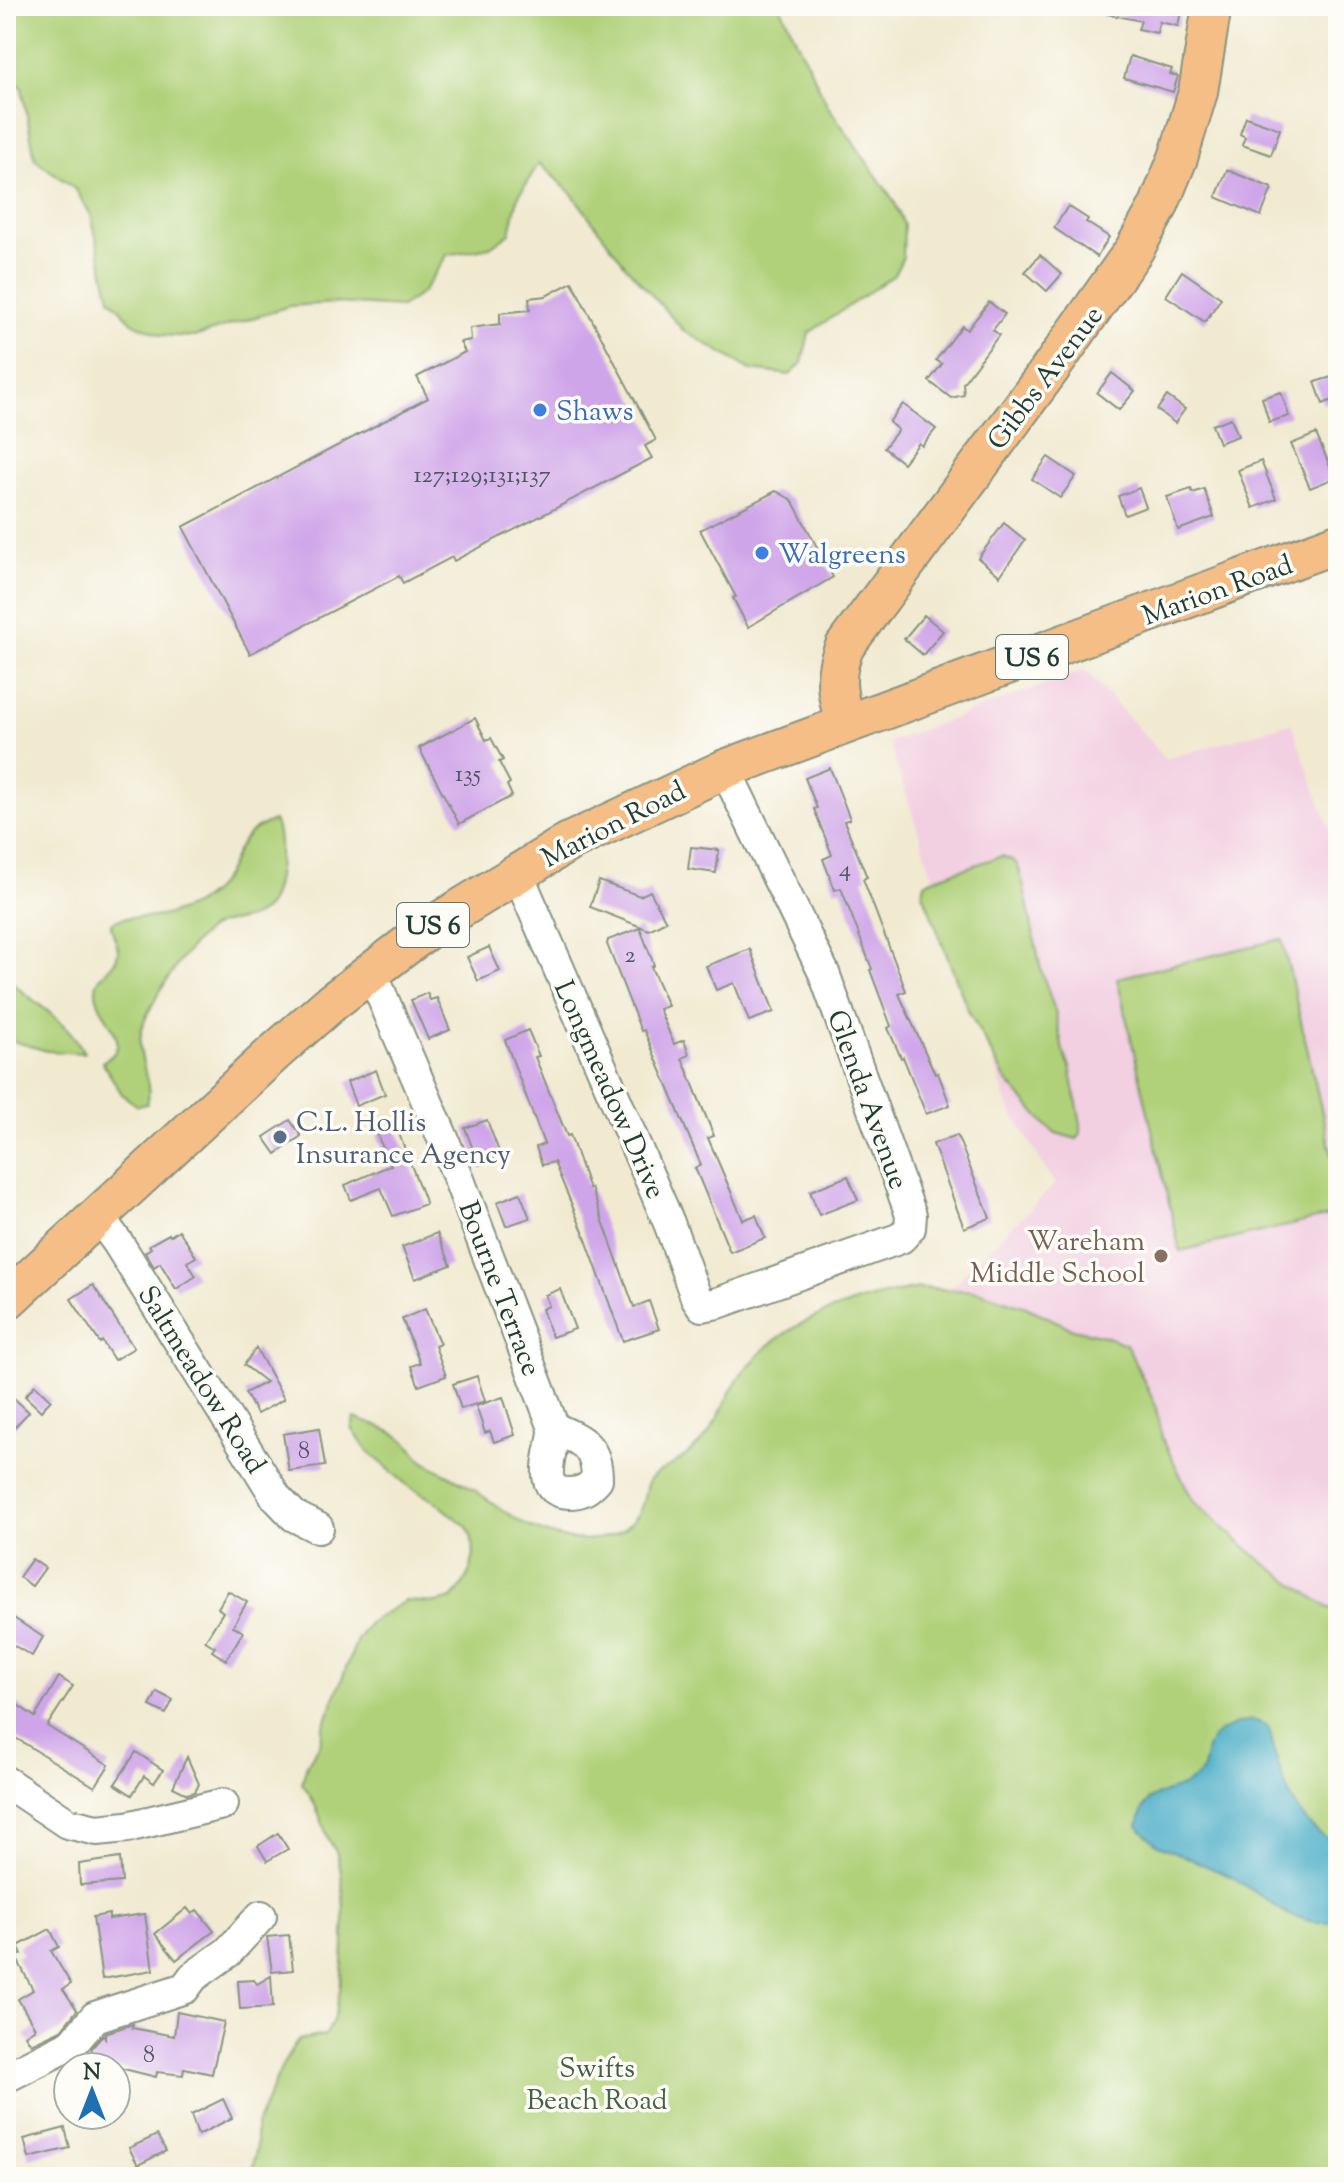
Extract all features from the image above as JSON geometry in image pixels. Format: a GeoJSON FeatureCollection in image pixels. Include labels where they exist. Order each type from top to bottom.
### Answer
{"type":"FeatureCollection","features":[{"type":"Feature","properties":{"kind":"main road","name":"Gibbs Avenue"},"geometry":{"type":"LineString","coordinates":[[845,724],[836,690],[839,660],[845,646],[1114,282],[1158,207],[1178,158],[1198,92],[1212,6]]}},
{"type":"Feature","properties":{"kind":"main road","name":"Marion Road"},"geometry":{"type":"LineString","coordinates":[[6,1301],[274,1053],[371,971],[432,926],[569,842],[725,769],[1338,543]]}},
{"type":"Feature","properties":{"kind":"street","name":"Glenda Avenue"},"geometry":{"type":"LineString","coordinates":[[702,1306],[901,1238],[910,1228],[911,1215],[824,973],[725,769]]}},
{"type":"Feature","properties":{"kind":"street","name":"Longmeadow Drive"},"geometry":{"type":"LineString","coordinates":[[517,872],[702,1306]]}},
{"type":"Feature","properties":{"kind":"street","name":"Bourne Terrace"},"geometry":{"type":"LineString","coordinates":[[371,971],[445,1143],[554,1428]]}},
{"type":"Feature","properties":{"kind":"street","name":"Saltmeadow Road"},"geometry":{"type":"LineString","coordinates":[[99,1217],[276,1497],[294,1516],[318,1528]]}},
{"type":"Feature","properties":{"kind":"street"},"geometry":{"type":"LineString","coordinates":[[6,1782],[67,1823],[97,1830],[127,1827],[223,1804]]}},
{"type":"Feature","properties":{"kind":"street"},"geometry":{"type":"LineString","coordinates":[[6,2077],[72,2044],[95,2017],[185,1988],[193,1977],[228,1952],[261,1916]]}},
{"type":"Feature","properties":{"kind":"shaded area","name":"Wareham Middle School"},"geometry":{"type":"Polygon","coordinates":[[[1085,670],[1166,759],[1291,723],[1335,843],[1338,844],[1338,1843],[897,1340],[1055,1184],[1008,1106],[889,742],[1085,670]]]}},
{"type":"Feature","properties":{"kind":"green space"},"geometry":{"type":"Polygon","coordinates":[[[6,6],[780,6],[828,106],[894,201],[904,225],[903,257],[894,275],[809,333],[802,363],[790,375],[751,370],[683,330],[626,266],[572,194],[539,163],[518,197],[510,233],[490,247],[447,255],[423,292],[401,307],[335,303],[289,306],[194,337],[162,335],[133,323],[110,298],[91,215],[76,190],[35,159],[22,88],[6,71],[6,6]]]}},
{"type":"Feature","properties":{"kind":"green space"},"geometry":{"type":"Polygon","coordinates":[[[274,821],[279,852],[277,880],[270,902],[263,911],[249,918],[219,924],[208,930],[182,958],[166,982],[142,1029],[141,1053],[149,1093],[147,1104],[137,1106],[122,1094],[102,1062],[117,1047],[114,1030],[96,991],[99,980],[118,953],[111,923],[126,918],[170,914],[202,899],[223,879],[250,833],[274,821]]]}},
{"type":"Feature","properties":{"kind":"green space"},"geometry":{"type":"Polygon","coordinates":[[[1002,856],[1018,866],[1024,888],[1041,970],[1070,1067],[1081,1124],[1077,1139],[1056,1133],[1047,1126],[1005,1079],[968,1010],[923,893],[925,883],[932,879],[1002,856]]]}},
{"type":"Feature","properties":{"kind":"green space"},"geometry":{"type":"Polygon","coordinates":[[[1282,939],[1338,1182],[1338,1214],[1180,1251],[1117,978],[1282,939]]]}},
{"type":"Feature","properties":{"kind":"green space"},"geometry":{"type":"Polygon","coordinates":[[[6,977],[69,1030],[84,1053],[47,1051],[6,1039],[6,977]]]}},
{"type":"Feature","properties":{"kind":"green space","name":"Swifts Beach Road"},"geometry":{"type":"Polygon","coordinates":[[[920,1288],[977,1291],[1026,1307],[1073,1329],[1126,1344],[1155,1404],[1162,1438],[1193,1501],[1259,1559],[1327,1607],[1338,1611],[1338,1843],[1323,1836],[1300,1813],[1284,1782],[1270,1732],[1207,1747],[1204,1767],[1197,1778],[1148,1799],[1156,1844],[1237,1879],[1294,1915],[1338,1922],[1338,2177],[251,2177],[256,2125],[283,2064],[298,2040],[325,2035],[333,2020],[342,1975],[344,1920],[341,1871],[337,1854],[302,1783],[307,1764],[320,1744],[323,1728],[357,1640],[370,1622],[405,1601],[437,1603],[452,1599],[463,1585],[474,1554],[467,1527],[436,1502],[408,1486],[366,1449],[352,1428],[354,1418],[399,1436],[425,1462],[467,1485],[527,1525],[563,1538],[600,1538],[621,1531],[630,1524],[643,1502],[650,1479],[684,1457],[705,1438],[737,1381],[773,1342],[806,1321],[843,1306],[920,1288]]]}},
{"type":"Feature","properties":{"kind":"water"},"geometry":{"type":"Polygon","coordinates":[[[1253,1720],[1266,1725],[1270,1732],[1284,1782],[1300,1812],[1323,1836],[1338,1843],[1338,1922],[1313,1922],[1287,1914],[1234,1878],[1156,1844],[1138,1826],[1142,1812],[1153,1797],[1187,1784],[1200,1774],[1214,1737],[1233,1725],[1253,1720]]]}},
{"type":"Feature","properties":{"kind":"building"},"geometry":{"type":"Polygon","coordinates":[[[1108,6],[1182,6],[1178,26],[1159,22],[1157,33],[1138,29],[1141,21],[1107,14],[1108,6]]]}},
{"type":"Feature","properties":{"kind":"building"},"geometry":{"type":"Polygon","coordinates":[[[1130,56],[1172,69],[1170,74],[1178,76],[1173,92],[1124,78],[1130,56]]]}},
{"type":"Feature","properties":{"kind":"building"},"geometry":{"type":"Polygon","coordinates":[[[1246,117],[1280,129],[1271,155],[1242,145],[1245,137],[1240,134],[1246,117]]]}},
{"type":"Feature","properties":{"kind":"building"},"geometry":{"type":"Polygon","coordinates":[[[1227,170],[1272,188],[1261,216],[1216,197],[1227,170]]]}},
{"type":"Feature","properties":{"kind":"building"},"geometry":{"type":"Polygon","coordinates":[[[1068,206],[1109,237],[1097,257],[1054,228],[1068,206]]]}},
{"type":"Feature","properties":{"kind":"building"},"geometry":{"type":"Polygon","coordinates":[[[1040,255],[1062,274],[1047,291],[1025,272],[1040,255]]]}},
{"type":"Feature","properties":{"kind":"building"},"geometry":{"type":"Polygon","coordinates":[[[1182,271],[1221,298],[1205,322],[1166,296],[1182,271]]]}},
{"type":"Feature","properties":{"kind":"building"},"geometry":{"type":"Polygon","coordinates":[[[572,282],[656,440],[645,446],[652,458],[454,561],[452,557],[403,583],[399,576],[250,654],[183,527],[428,398],[417,377],[465,352],[460,342],[471,340],[470,328],[500,324],[500,313],[530,310],[529,298],[546,296],[572,282]]]}},
{"type":"Feature","properties":{"kind":"building"},"geometry":{"type":"Polygon","coordinates":[[[989,302],[1005,314],[993,330],[999,335],[963,383],[964,395],[951,398],[929,381],[942,364],[936,360],[962,326],[967,330],[989,302]]]}},
{"type":"Feature","properties":{"kind":"building"},"geometry":{"type":"Polygon","coordinates":[[[1112,373],[1135,391],[1119,410],[1097,393],[1112,373]]]}},
{"type":"Feature","properties":{"kind":"building"},"geometry":{"type":"Polygon","coordinates":[[[1335,376],[1338,398],[1323,404],[1315,382],[1335,376]]]}},
{"type":"Feature","properties":{"kind":"building"},"geometry":{"type":"Polygon","coordinates":[[[1281,392],[1289,416],[1269,422],[1262,398],[1281,392]]]}},
{"type":"Feature","properties":{"kind":"building"},"geometry":{"type":"Polygon","coordinates":[[[1167,396],[1185,409],[1175,423],[1157,410],[1167,396]]]}},
{"type":"Feature","properties":{"kind":"building"},"geometry":{"type":"Polygon","coordinates":[[[903,404],[936,429],[922,446],[919,443],[903,463],[884,448],[898,430],[889,422],[903,404]]]}},
{"type":"Feature","properties":{"kind":"building"},"geometry":{"type":"Polygon","coordinates":[[[1231,418],[1238,436],[1219,443],[1212,425],[1231,418]]]}},
{"type":"Feature","properties":{"kind":"building"},"geometry":{"type":"Polygon","coordinates":[[[1316,434],[1335,478],[1310,488],[1291,444],[1316,434]]]}},
{"type":"Feature","properties":{"kind":"building"},"geometry":{"type":"Polygon","coordinates":[[[1048,457],[1076,476],[1060,498],[1032,479],[1048,457]]]}},
{"type":"Feature","properties":{"kind":"building"},"geometry":{"type":"Polygon","coordinates":[[[1261,461],[1276,499],[1253,508],[1238,470],[1261,461]]]}},
{"type":"Feature","properties":{"kind":"building"},"geometry":{"type":"Polygon","coordinates":[[[1139,488],[1146,507],[1125,515],[1118,496],[1139,488]]]}},
{"type":"Feature","properties":{"kind":"building"},"geometry":{"type":"Polygon","coordinates":[[[1191,489],[1193,493],[1204,489],[1214,517],[1178,530],[1167,497],[1191,489]]]}},
{"type":"Feature","properties":{"kind":"building"},"geometry":{"type":"Polygon","coordinates":[[[776,491],[792,500],[833,577],[748,627],[733,598],[736,597],[700,530],[776,491]]]}},
{"type":"Feature","properties":{"kind":"building"},"geometry":{"type":"Polygon","coordinates":[[[1004,523],[1025,540],[1000,576],[978,558],[1004,523]]]}},
{"type":"Feature","properties":{"kind":"building"},"geometry":{"type":"Polygon","coordinates":[[[924,615],[943,631],[923,655],[904,639],[924,615]]]}},
{"type":"Feature","properties":{"kind":"building"},"geometry":{"type":"Polygon","coordinates":[[[475,718],[486,740],[491,738],[503,760],[499,762],[510,783],[507,785],[512,796],[459,824],[419,748],[475,718]]]}},
{"type":"Feature","properties":{"kind":"building"},"geometry":{"type":"Polygon","coordinates":[[[830,768],[850,819],[844,821],[867,877],[863,879],[906,991],[899,994],[935,1074],[938,1073],[950,1105],[926,1114],[888,1028],[891,1026],[872,969],[841,888],[835,890],[823,859],[832,855],[805,778],[830,768]]]}},
{"type":"Feature","properties":{"kind":"building"},"geometry":{"type":"Polygon","coordinates":[[[691,847],[719,850],[716,873],[688,869],[691,847]]]}},
{"type":"Feature","properties":{"kind":"building"},"geometry":{"type":"Polygon","coordinates":[[[599,881],[640,896],[650,891],[666,921],[649,930],[590,907],[599,881]]]}},
{"type":"Feature","properties":{"kind":"building"},"geometry":{"type":"Polygon","coordinates":[[[640,928],[654,965],[651,967],[668,1006],[659,1009],[674,1044],[684,1040],[689,1055],[682,1058],[714,1136],[708,1138],[743,1220],[756,1215],[765,1238],[730,1252],[695,1168],[701,1165],[644,1030],[641,1031],[607,944],[608,940],[640,928]]]}},
{"type":"Feature","properties":{"kind":"building"},"geometry":{"type":"Polygon","coordinates":[[[489,947],[500,971],[478,981],[467,957],[489,947]]]}},
{"type":"Feature","properties":{"kind":"building"},"geometry":{"type":"Polygon","coordinates":[[[750,949],[774,1012],[749,1021],[734,983],[716,990],[706,966],[750,949]]]}},
{"type":"Feature","properties":{"kind":"building"},"geometry":{"type":"Polygon","coordinates":[[[427,993],[430,1000],[437,998],[450,1030],[428,1039],[411,1000],[427,993]]]}},
{"type":"Feature","properties":{"kind":"building"},"geometry":{"type":"Polygon","coordinates":[[[528,1030],[539,1056],[535,1057],[591,1188],[634,1307],[649,1301],[659,1329],[623,1341],[554,1162],[542,1165],[536,1147],[544,1144],[505,1040],[528,1030]]]}},
{"type":"Feature","properties":{"kind":"building"},"geometry":{"type":"Polygon","coordinates":[[[376,1070],[385,1094],[356,1106],[347,1082],[376,1070]]]}},
{"type":"Feature","properties":{"kind":"building"},"geometry":{"type":"Polygon","coordinates":[[[290,1120],[301,1136],[276,1154],[264,1137],[290,1120]]]}},
{"type":"Feature","properties":{"kind":"building"},"geometry":{"type":"Polygon","coordinates":[[[487,1120],[501,1157],[479,1165],[465,1128],[487,1120]]]}},
{"type":"Feature","properties":{"kind":"building"},"geometry":{"type":"Polygon","coordinates":[[[396,1126],[426,1204],[393,1216],[381,1188],[351,1200],[345,1185],[391,1165],[377,1135],[396,1126]]]}},
{"type":"Feature","properties":{"kind":"building"},"geometry":{"type":"Polygon","coordinates":[[[957,1135],[990,1218],[964,1228],[933,1144],[957,1135]]]}},
{"type":"Feature","properties":{"kind":"building"},"geometry":{"type":"Polygon","coordinates":[[[848,1176],[858,1200],[819,1215],[810,1191],[848,1176]]]}},
{"type":"Feature","properties":{"kind":"building"},"geometry":{"type":"Polygon","coordinates":[[[520,1193],[530,1218],[506,1226],[497,1202],[520,1193]]]}},
{"type":"Feature","properties":{"kind":"building"},"geometry":{"type":"Polygon","coordinates":[[[179,1230],[196,1257],[187,1262],[196,1276],[176,1289],[160,1263],[154,1267],[145,1252],[151,1248],[149,1245],[179,1230]]]}},
{"type":"Feature","properties":{"kind":"building"},"geometry":{"type":"Polygon","coordinates":[[[437,1233],[451,1265],[415,1279],[402,1247],[437,1233]]]}},
{"type":"Feature","properties":{"kind":"building"},"geometry":{"type":"Polygon","coordinates":[[[93,1285],[134,1348],[114,1360],[71,1299],[93,1285]]]}},
{"type":"Feature","properties":{"kind":"building"},"geometry":{"type":"Polygon","coordinates":[[[560,1289],[575,1329],[552,1337],[542,1309],[549,1306],[545,1295],[560,1289]]]}},
{"type":"Feature","properties":{"kind":"building"},"geometry":{"type":"Polygon","coordinates":[[[425,1309],[440,1344],[435,1346],[446,1376],[419,1386],[411,1366],[420,1363],[402,1319],[425,1309]]]}},
{"type":"Feature","properties":{"kind":"building"},"geometry":{"type":"Polygon","coordinates":[[[256,1348],[284,1399],[257,1414],[245,1393],[266,1382],[244,1365],[256,1348]]]}},
{"type":"Feature","properties":{"kind":"building"},"geometry":{"type":"Polygon","coordinates":[[[477,1376],[485,1401],[461,1409],[453,1384],[477,1376]]]}},
{"type":"Feature","properties":{"kind":"building"},"geometry":{"type":"Polygon","coordinates":[[[35,1385],[51,1400],[41,1411],[25,1396],[35,1385]]]}},
{"type":"Feature","properties":{"kind":"building"},"geometry":{"type":"Polygon","coordinates":[[[6,1391],[29,1412],[6,1436],[6,1391]]]}},
{"type":"Feature","properties":{"kind":"building"},"geometry":{"type":"Polygon","coordinates":[[[503,1397],[515,1435],[494,1442],[490,1431],[485,1433],[476,1406],[503,1397]]]}},
{"type":"Feature","properties":{"kind":"building"},"geometry":{"type":"Polygon","coordinates":[[[319,1428],[325,1466],[289,1471],[283,1434],[319,1428]]]}},
{"type":"Feature","properties":{"kind":"building"},"geometry":{"type":"Polygon","coordinates":[[[32,1559],[45,1568],[32,1586],[19,1577],[32,1559]]]}},
{"type":"Feature","properties":{"kind":"building"},"geometry":{"type":"Polygon","coordinates":[[[228,1591],[247,1602],[233,1626],[243,1632],[226,1660],[212,1651],[215,1647],[205,1641],[223,1612],[218,1608],[228,1591]]]}},
{"type":"Feature","properties":{"kind":"building"},"geometry":{"type":"Polygon","coordinates":[[[6,1613],[43,1637],[32,1656],[6,1641],[6,1613]]]}},
{"type":"Feature","properties":{"kind":"building"},"geometry":{"type":"Polygon","coordinates":[[[59,1677],[73,1686],[47,1726],[109,1765],[95,1787],[6,1732],[6,1697],[35,1717],[59,1677]]]}},
{"type":"Feature","properties":{"kind":"building"},"geometry":{"type":"Polygon","coordinates":[[[157,1692],[173,1700],[166,1714],[150,1706],[157,1692]]]}},
{"type":"Feature","properties":{"kind":"building"},"geometry":{"type":"Polygon","coordinates":[[[136,1752],[163,1770],[154,1783],[144,1776],[132,1795],[115,1784],[136,1752]]]}},
{"type":"Feature","properties":{"kind":"building"},"geometry":{"type":"Polygon","coordinates":[[[187,1757],[199,1784],[195,1792],[187,1794],[173,1787],[187,1757]]]}},
{"type":"Feature","properties":{"kind":"building"},"geometry":{"type":"Polygon","coordinates":[[[278,1833],[288,1849],[267,1861],[258,1846],[278,1833]]]}},
{"type":"Feature","properties":{"kind":"building"},"geometry":{"type":"Polygon","coordinates":[[[120,1858],[122,1882],[80,1885],[79,1864],[120,1858]]]}},
{"type":"Feature","properties":{"kind":"building"},"geometry":{"type":"Polygon","coordinates":[[[187,1908],[192,1914],[197,1910],[214,1931],[176,1960],[155,1934],[187,1908]]]}},
{"type":"Feature","properties":{"kind":"building"},"geometry":{"type":"Polygon","coordinates":[[[109,1914],[109,1919],[145,1914],[153,1970],[102,1979],[93,1917],[109,1914]]]}},
{"type":"Feature","properties":{"kind":"building"},"geometry":{"type":"Polygon","coordinates":[[[50,1929],[59,1947],[51,1951],[71,1984],[63,1989],[77,2010],[61,2030],[31,2044],[25,2035],[35,2028],[18,1999],[33,1990],[16,1957],[22,1954],[18,1946],[50,1929]]]}},
{"type":"Feature","properties":{"kind":"building"},"geometry":{"type":"Polygon","coordinates":[[[289,1935],[293,1970],[272,1972],[267,1937],[289,1935]]]}},
{"type":"Feature","properties":{"kind":"building"},"geometry":{"type":"Polygon","coordinates":[[[271,1976],[273,2007],[240,2009],[238,1981],[254,1980],[257,1984],[271,1976]]]}},
{"type":"Feature","properties":{"kind":"building"},"geometry":{"type":"Polygon","coordinates":[[[177,2012],[224,2022],[212,2074],[184,2068],[183,2075],[157,2072],[156,2077],[132,2071],[132,2051],[92,2051],[103,2035],[105,2038],[105,2033],[133,2024],[132,2028],[174,2036],[177,2012]]]}},
{"type":"Feature","properties":{"kind":"building"},"geometry":{"type":"Polygon","coordinates":[[[223,2099],[232,2118],[198,2135],[191,2115],[223,2099]]]}},
{"type":"Feature","properties":{"kind":"building"},"geometry":{"type":"Polygon","coordinates":[[[66,2131],[70,2148],[29,2158],[24,2139],[66,2131]]]}},
{"type":"Feature","properties":{"kind":"building"},"geometry":{"type":"Polygon","coordinates":[[[157,2135],[166,2151],[138,2165],[129,2148],[157,2135]]]}},
{"type":"Feature","properties":{"kind":"place","name":"Shaws"},"geometry":{"type":"Point","coordinates":[540,410]}},
{"type":"Feature","properties":{"kind":"place","name":"Walgreens"},"geometry":{"type":"Point","coordinates":[762,553]}},
{"type":"Feature","properties":{"kind":"place","name":"C.L. Hollis Insurance Agency"},"geometry":{"type":"Point","coordinates":[280,1137]}},
{"type":"Feature","properties":{"kind":"place","name":"Wareham Middle School"},"geometry":{"type":"Point","coordinates":[1161,1256]}}]}
